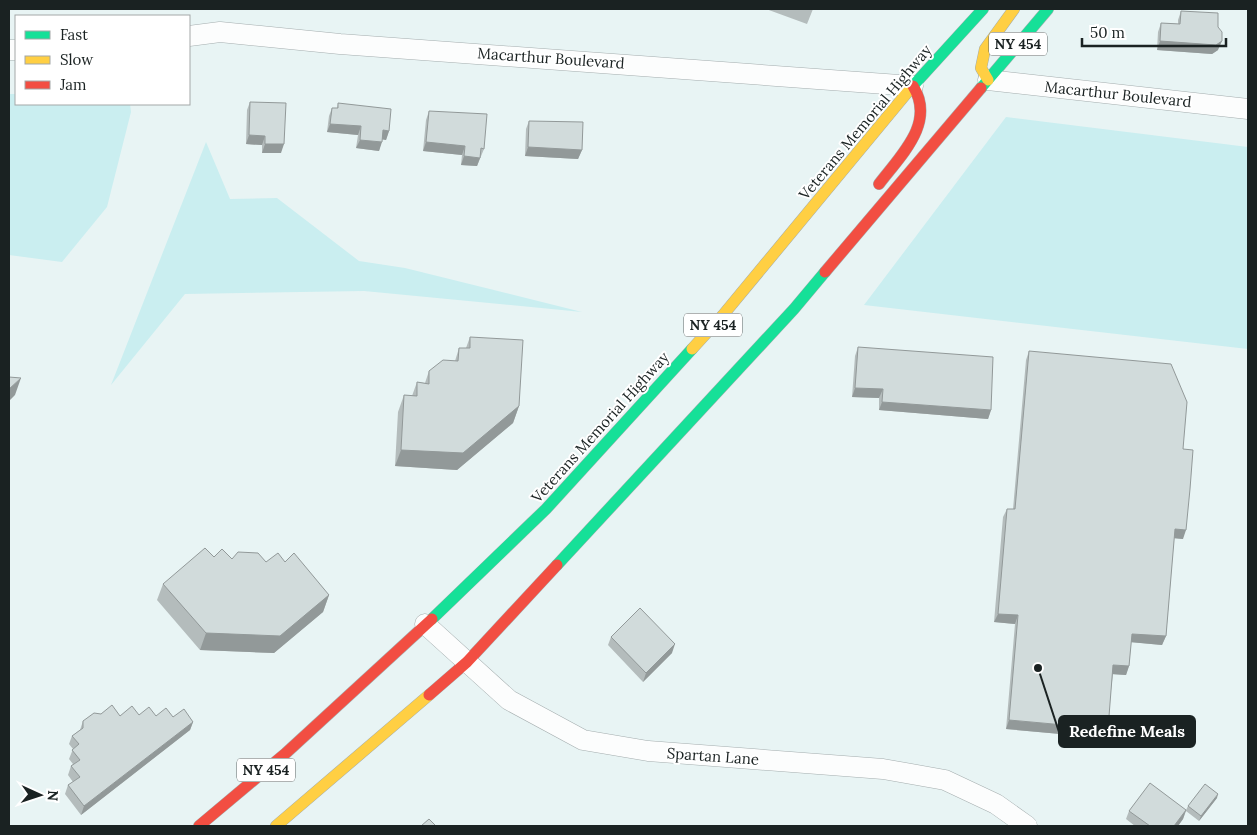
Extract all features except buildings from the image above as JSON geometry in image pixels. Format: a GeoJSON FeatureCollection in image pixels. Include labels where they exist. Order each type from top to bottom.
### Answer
{"type":"FeatureCollection","features":[{"type":"Feature","properties":{"kind":"highway","name":"Veterans Memorial Highway"},"geometry":{"type":"LineString","coordinates":[[199,826],[286,753],[488,567],[546,509],[723,315],[913,86],[983,9]]}},
{"type":"Feature","properties":{"kind":"highway"},"geometry":{"type":"LineString","coordinates":[[988,80],[981,68],[985,49],[1014,9]]}},
{"type":"Feature","properties":{"kind":"highway","name":"NY 454"},"geometry":{"type":"LineString","coordinates":[[276,826],[467,662],[794,309],[1048,9]]}},
{"type":"Feature","properties":{"kind":"highway"},"geometry":{"type":"LineString","coordinates":[[870,198],[919,126],[922,112],[920,99],[913,86]]}},
{"type":"Feature","properties":{"kind":"highway"},"geometry":{"type":"LineString","coordinates":[[794,309],[859,214]]}},
{"type":"Feature","properties":{"kind":"street","name":"Macarthur Boulevard"},"geometry":{"type":"LineString","coordinates":[[190,36],[220,32],[340,44],[913,86]]}},
{"type":"Feature","properties":{"kind":"street","name":"Macarthur Boulevard"},"geometry":{"type":"LineString","coordinates":[[988,80],[1248,109]]}},
{"type":"Feature","properties":{"kind":"street","name":"Spartan Lane"},"geometry":{"type":"LineString","coordinates":[[425,624],[509,700],[583,740],[648,751],[883,769],[946,780],[996,804],[1027,826]]}},
{"type":"Feature","properties":{"kind":"shaded area"},"geometry":{"type":"Polygon","coordinates":[[[9,94],[15,94],[15,105],[130,105],[131,112],[107,207],[62,262],[9,255],[9,94]]]}},
{"type":"Feature","properties":{"kind":"shaded area"},"geometry":{"type":"Polygon","coordinates":[[[1006,117],[1248,147],[1248,349],[864,305],[1006,117]]]}},
{"type":"Feature","properties":{"kind":"shaded area"},"geometry":{"type":"Polygon","coordinates":[[[206,142],[230,199],[277,198],[359,261],[405,268],[582,312],[364,291],[185,294],[111,385],[206,142]]]}},
{"type":"Feature","properties":{"kind":"traffic: fast"},"geometry":{"type":"LineString","coordinates":[[911,88],[983,9]]}},
{"type":"Feature","properties":{"kind":"traffic: fast"},"geometry":{"type":"LineString","coordinates":[[981,88],[1048,9]]}},
{"type":"Feature","properties":{"kind":"traffic: fast"},"geometry":{"type":"LineString","coordinates":[[557,565],[794,309],[825,272]]}},
{"type":"Feature","properties":{"kind":"traffic: fast"},"geometry":{"type":"LineString","coordinates":[[432,619],[546,509],[692,349]]}},
{"type":"Feature","properties":{"kind":"traffic: slow"},"geometry":{"type":"LineString","coordinates":[[988,80],[981,68],[985,49],[1014,9]]}},
{"type":"Feature","properties":{"kind":"traffic: slow"},"geometry":{"type":"LineString","coordinates":[[692,349],[723,315],[911,88]]}},
{"type":"Feature","properties":{"kind":"traffic: slow"},"geometry":{"type":"LineString","coordinates":[[276,826],[429,695]]}},
{"type":"Feature","properties":{"kind":"traffic: jam"},"geometry":{"type":"LineString","coordinates":[[879,184],[905,150],[918,126],[919,100],[913,86]]}},
{"type":"Feature","properties":{"kind":"traffic: jam"},"geometry":{"type":"LineString","coordinates":[[825,272],[981,88]]}},
{"type":"Feature","properties":{"kind":"traffic: jam"},"geometry":{"type":"LineString","coordinates":[[429,695],[467,662],[557,565]]}},
{"type":"Feature","properties":{"kind":"traffic: jam"},"geometry":{"type":"LineString","coordinates":[[199,826],[286,753],[432,619]]}},
{"type":"Feature","properties":{"kind":"place","name":"Redefine Meals"},"geometry":{"type":"Point","coordinates":[1038,668]}}]}
